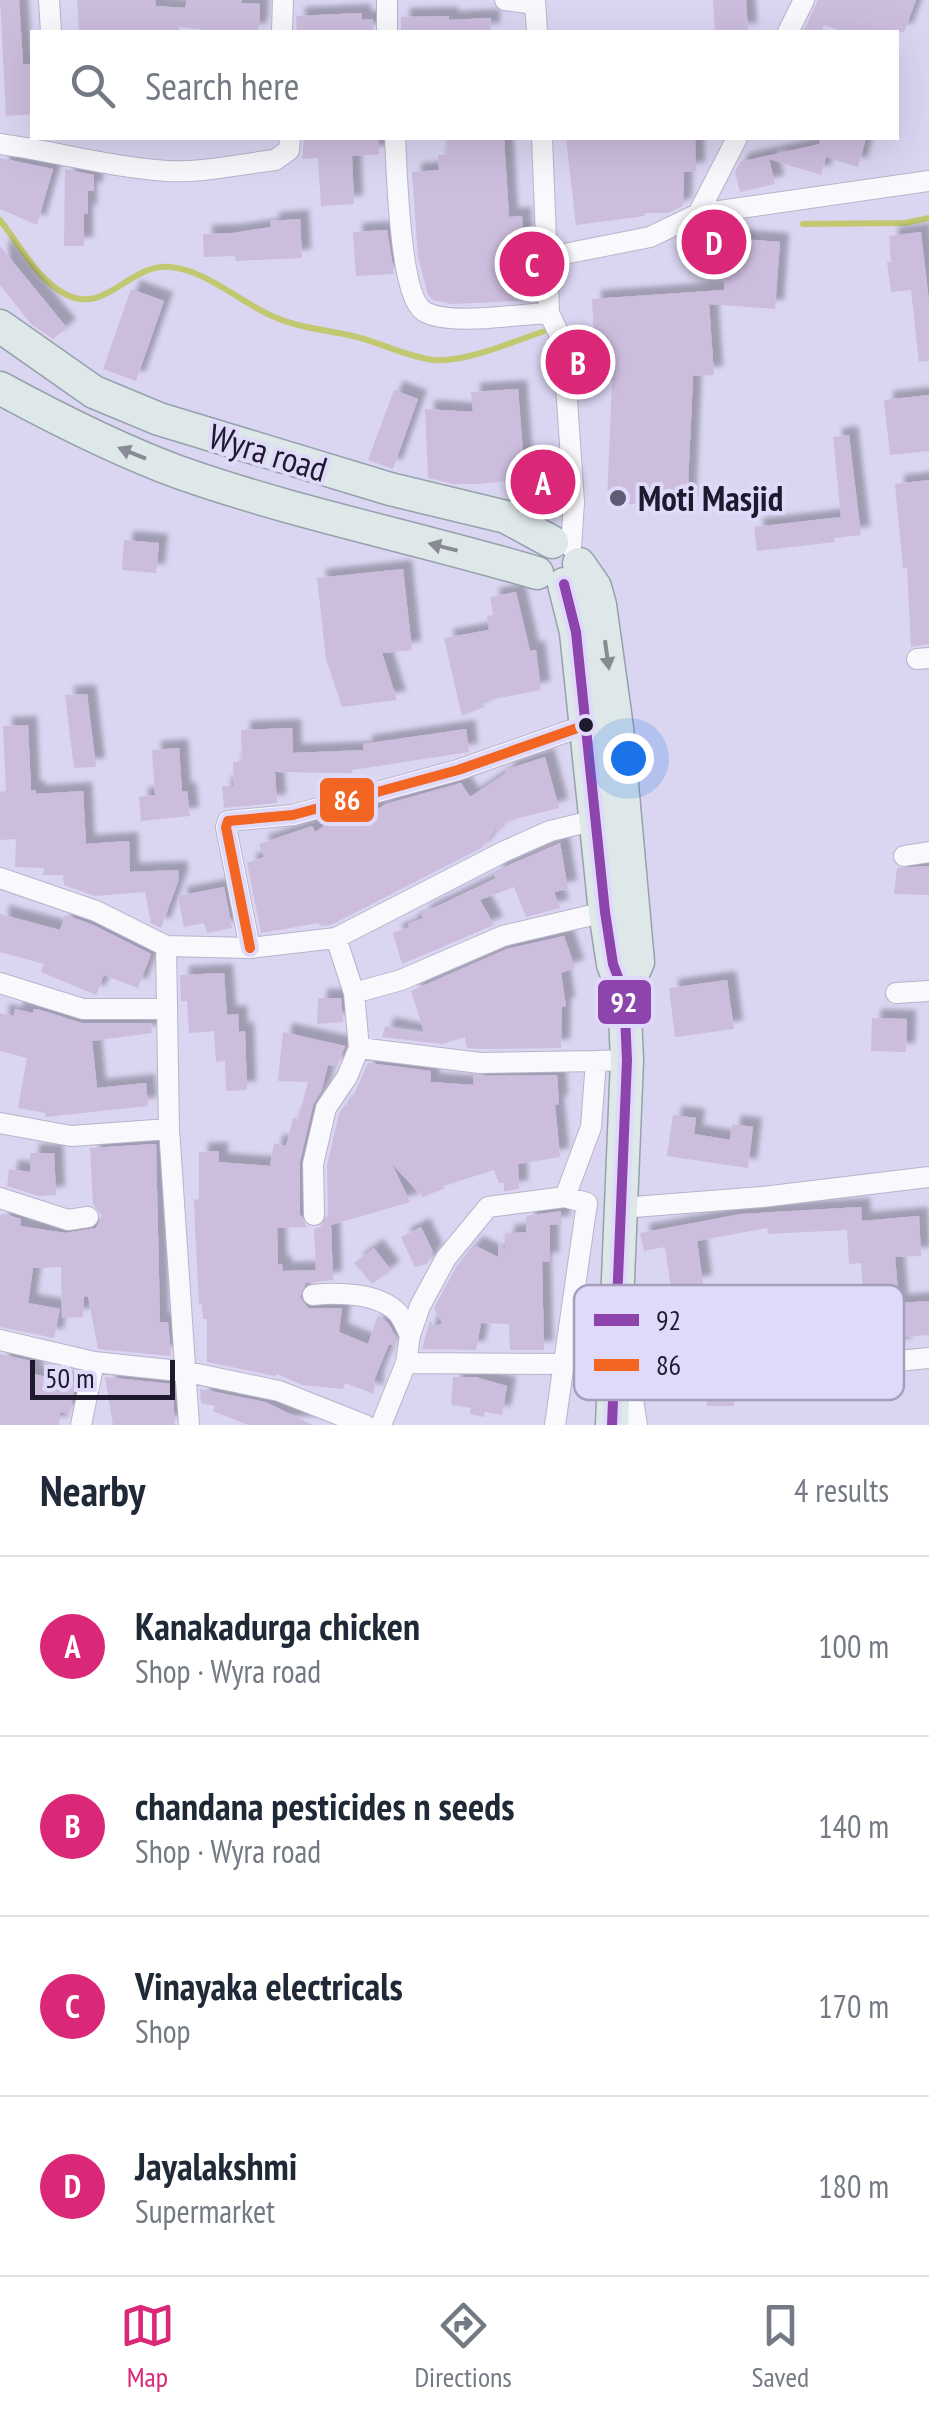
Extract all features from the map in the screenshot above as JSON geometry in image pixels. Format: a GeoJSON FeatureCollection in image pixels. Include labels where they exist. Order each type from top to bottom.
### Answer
{"type":"FeatureCollection","features":[{"type":"Feature","properties":{"kind":"main road","name":"Wyra road"},"geometry":{"type":"LineString","coordinates":[[0,326],[94,392],[159,418],[390,489],[506,518],[560,562]]}},
{"type":"Feature","properties":{"kind":"main road","name":"Wyra road"},"geometry":{"type":"LineString","coordinates":[[0,388],[80,431],[182,473],[272,502],[560,562]]}},
{"type":"Feature","properties":{"kind":"main road"},"geometry":{"type":"LineString","coordinates":[[560,562],[576,632],[605,912],[613,964],[624,993]]}},
{"type":"Feature","properties":{"kind":"main road"},"geometry":{"type":"LineString","coordinates":[[560,562],[595,587],[600,606],[617,728],[638,962],[624,993],[611,1061],[621,1208],[617,1285]]}},
{"type":"Feature","properties":{"kind":"main road"},"geometry":{"type":"LineString","coordinates":[[612,1425],[613,1400]]}},
{"type":"Feature","properties":{"kind":"street"},"geometry":{"type":"LineString","coordinates":[[49,0],[51,30]]}},
{"type":"Feature","properties":{"kind":"street"},"geometry":{"type":"LineString","coordinates":[[282,30],[283,0]]}},
{"type":"Feature","properties":{"kind":"street"},"geometry":{"type":"LineString","coordinates":[[386,0],[387,30]]}},
{"type":"Feature","properties":{"kind":"street"},"geometry":{"type":"LineString","coordinates":[[504,0],[535,2],[537,30]]}},
{"type":"Feature","properties":{"kind":"street"},"geometry":{"type":"LineString","coordinates":[[789,30],[804,0]]}},
{"type":"Feature","properties":{"kind":"street"},"geometry":{"type":"LineString","coordinates":[[0,144],[58,145],[78,160],[172,172],[275,160],[289,150],[290,140]]}},
{"type":"Feature","properties":{"kind":"street"},"geometry":{"type":"LineString","coordinates":[[394,140],[406,276],[412,298],[422,311],[446,318],[549,313]]}},
{"type":"Feature","properties":{"kind":"street"},"geometry":{"type":"LineString","coordinates":[[542,140],[549,313],[563,342],[574,502],[560,562]]}},
{"type":"Feature","properties":{"kind":"street"},"geometry":{"type":"LineString","coordinates":[[698,214],[736,140]]}},
{"type":"Feature","properties":{"kind":"street"},"geometry":{"type":"LineString","coordinates":[[549,256],[650,238],[698,214],[929,181]]}},
{"type":"Feature","properties":{"kind":"street"},"geometry":{"type":"LineString","coordinates":[[250,948],[226,827],[228,820],[293,814],[330,805],[458,770],[586,725]]}},
{"type":"Feature","properties":{"kind":"street"},"geometry":{"type":"LineString","coordinates":[[0,878],[96,911],[166,946],[250,948],[336,938],[503,852],[550,831],[596,820]]}},
{"type":"Feature","properties":{"kind":"street"},"geometry":{"type":"LineString","coordinates":[[904,856],[929,852]]}},
{"type":"Feature","properties":{"kind":"street"},"geometry":{"type":"LineString","coordinates":[[354,993],[400,980],[504,936],[605,912]]}},
{"type":"Feature","properties":{"kind":"street"},"geometry":{"type":"LineString","coordinates":[[314,1215],[313,1164],[326,1108],[360,1048],[354,993],[336,938]]}},
{"type":"Feature","properties":{"kind":"street"},"geometry":{"type":"LineString","coordinates":[[166,946],[169,1130],[189,1425]]}},
{"type":"Feature","properties":{"kind":"street"},"geometry":{"type":"LineString","coordinates":[[0,983],[83,1009],[167,1009]]}},
{"type":"Feature","properties":{"kind":"street"},"geometry":{"type":"LineString","coordinates":[[896,993],[929,991]]}},
{"type":"Feature","properties":{"kind":"street"},"geometry":{"type":"LineString","coordinates":[[360,1048],[480,1063],[611,1061],[565,1197]]}},
{"type":"Feature","properties":{"kind":"street"},"geometry":{"type":"LineString","coordinates":[[0,1123],[71,1136],[169,1130]]}},
{"type":"Feature","properties":{"kind":"street"},"geometry":{"type":"LineString","coordinates":[[621,1208],[762,1198],[929,1177]]}},
{"type":"Feature","properties":{"kind":"street"},"geometry":{"type":"LineString","coordinates":[[381,1425],[406,1363],[420,1306],[446,1258],[488,1207],[565,1197],[587,1203],[575,1285]]}},
{"type":"Feature","properties":{"kind":"street"},"geometry":{"type":"LineString","coordinates":[[0,1198],[68,1220],[88,1217]]}},
{"type":"Feature","properties":{"kind":"street"},"geometry":{"type":"LineString","coordinates":[[313,1294],[363,1296],[386,1304],[400,1314],[410,1335]]}},
{"type":"Feature","properties":{"kind":"street"},"geometry":{"type":"LineString","coordinates":[[555,1425],[574,1294]]}},
{"type":"Feature","properties":{"kind":"street"},"geometry":{"type":"LineString","coordinates":[[0,1340],[94,1362],[188,1372],[279,1391],[365,1425]]}},
{"type":"Feature","properties":{"kind":"street"},"geometry":{"type":"LineString","coordinates":[[904,1360],[929,1358]]}},
{"type":"Feature","properties":{"kind":"street"},"geometry":{"type":"LineString","coordinates":[[81,1425],[94,1362]]}},
{"type":"Feature","properties":{"kind":"street"},"geometry":{"type":"LineString","coordinates":[[406,1363],[564,1364]]}},
{"type":"Feature","properties":{"kind":"street"},"geometry":{"type":"LineString","coordinates":[[633,1400],[637,1425]]}},
{"type":"Feature","properties":{"kind":"building"},"geometry":{"type":"Polygon","coordinates":[[[0,0],[19,0],[23,64],[30,64],[30,114],[6,116],[0,0]]]}},
{"type":"Feature","properties":{"kind":"building"},"geometry":{"type":"Polygon","coordinates":[[[77,0],[155,0],[156,6],[185,8],[187,0],[242,0],[241,3],[260,4],[258,30],[79,30],[77,0]]]}},
{"type":"Feature","properties":{"kind":"building"},"geometry":{"type":"Polygon","coordinates":[[[713,0],[746,0],[748,30],[715,30],[713,0]]]}},
{"type":"Feature","properties":{"kind":"building"},"geometry":{"type":"Polygon","coordinates":[[[818,0],[916,0],[904,32],[839,30],[824,25],[823,30],[804,30],[818,0]]]}},
{"type":"Feature","properties":{"kind":"building"},"geometry":{"type":"Polygon","coordinates":[[[362,13],[362,20],[373,19],[373,30],[297,30],[296,16],[362,13]]]}},
{"type":"Feature","properties":{"kind":"building"},"geometry":{"type":"Polygon","coordinates":[[[401,17],[491,18],[491,30],[401,30],[401,17]]]}},
{"type":"Feature","properties":{"kind":"building"},"geometry":{"type":"Polygon","coordinates":[[[304,140],[378,140],[379,154],[352,156],[354,204],[321,206],[318,158],[302,159],[304,140]]]}},
{"type":"Feature","properties":{"kind":"building"},"geometry":{"type":"Polygon","coordinates":[[[446,140],[504,140],[509,217],[522,216],[524,246],[531,246],[535,300],[452,304],[428,295],[418,257],[412,172],[439,170],[438,155],[447,155],[446,140]]]}},
{"type":"Feature","properties":{"kind":"building"},"geometry":{"type":"Polygon","coordinates":[[[566,140],[695,140],[696,171],[684,172],[683,206],[668,213],[644,213],[645,216],[576,225],[566,140]]]}},
{"type":"Feature","properties":{"kind":"building"},"geometry":{"type":"Polygon","coordinates":[[[819,140],[865,140],[858,167],[826,157],[821,175],[769,159],[775,184],[740,192],[735,172],[740,162],[820,144],[819,140]]]}},
{"type":"Feature","properties":{"kind":"building"},"geometry":{"type":"Polygon","coordinates":[[[0,158],[53,169],[37,225],[0,209],[0,158]]]}},
{"type":"Feature","properties":{"kind":"building"},"geometry":{"type":"Polygon","coordinates":[[[65,169],[94,175],[94,191],[88,191],[88,214],[84,214],[84,246],[64,246],[65,169]]]}},
{"type":"Feature","properties":{"kind":"building"},"geometry":{"type":"Polygon","coordinates":[[[300,219],[302,258],[236,261],[235,256],[204,257],[203,234],[233,233],[271,227],[270,221],[300,219]]]}},
{"type":"Feature","properties":{"kind":"building"},"geometry":{"type":"Polygon","coordinates":[[[387,230],[394,274],[356,276],[353,232],[387,230]]]}},
{"type":"Feature","properties":{"kind":"building"},"geometry":{"type":"Polygon","coordinates":[[[921,232],[929,302],[929,361],[919,362],[911,290],[891,292],[887,262],[891,262],[889,236],[921,232]]]}},
{"type":"Feature","properties":{"kind":"building"},"geometry":{"type":"Polygon","coordinates":[[[728,238],[780,242],[775,309],[709,304],[714,375],[693,376],[687,506],[607,503],[612,381],[597,382],[592,299],[724,290],[728,238]]]}},
{"type":"Feature","properties":{"kind":"building"},"geometry":{"type":"Polygon","coordinates":[[[0,246],[67,328],[53,339],[31,324],[0,285],[0,246]]]}},
{"type":"Feature","properties":{"kind":"building"},"geometry":{"type":"Polygon","coordinates":[[[131,289],[164,301],[136,381],[103,369],[131,289]]]}},
{"type":"Feature","properties":{"kind":"building"},"geometry":{"type":"Polygon","coordinates":[[[518,389],[525,479],[454,484],[428,478],[425,409],[473,412],[471,392],[518,389]]]}},
{"type":"Feature","properties":{"kind":"building"},"geometry":{"type":"Polygon","coordinates":[[[394,390],[418,399],[393,469],[368,460],[394,390]]]}},
{"type":"Feature","properties":{"kind":"building"},"geometry":{"type":"Polygon","coordinates":[[[929,395],[929,451],[890,455],[884,400],[929,395]]]}},
{"type":"Feature","properties":{"kind":"building"},"geometry":{"type":"Polygon","coordinates":[[[849,435],[861,535],[757,551],[754,527],[841,517],[833,437],[849,435]]]}},
{"type":"Feature","properties":{"kind":"building"},"geometry":{"type":"Polygon","coordinates":[[[929,480],[929,644],[911,647],[907,568],[903,568],[895,484],[929,480]]]}},
{"type":"Feature","properties":{"kind":"building"},"geometry":{"type":"Polygon","coordinates":[[[124,540],[159,543],[156,573],[122,570],[124,540]]]}},
{"type":"Feature","properties":{"kind":"building"},"geometry":{"type":"Polygon","coordinates":[[[403,569],[412,650],[382,653],[397,700],[342,707],[326,659],[317,578],[403,569]]]}},
{"type":"Feature","properties":{"kind":"building"},"geometry":{"type":"Polygon","coordinates":[[[516,592],[530,651],[536,650],[541,690],[483,701],[484,707],[462,716],[444,638],[489,630],[487,616],[493,615],[490,597],[516,592]]]}},
{"type":"Feature","properties":{"kind":"building"},"geometry":{"type":"Polygon","coordinates":[[[87,694],[96,767],[74,768],[65,695],[87,694]]]}},
{"type":"Feature","properties":{"kind":"building"},"geometry":{"type":"Polygon","coordinates":[[[28,725],[31,790],[36,790],[36,794],[83,791],[86,844],[129,841],[130,872],[178,870],[179,879],[161,928],[151,923],[145,892],[95,896],[64,885],[63,875],[43,875],[44,868],[15,867],[16,839],[0,840],[0,792],[6,791],[3,726],[28,725]]]}},
{"type":"Feature","properties":{"kind":"building"},"geometry":{"type":"Polygon","coordinates":[[[292,728],[293,753],[364,750],[363,744],[466,729],[469,752],[352,773],[275,772],[277,803],[224,808],[222,786],[234,786],[233,762],[242,762],[241,730],[292,728]]]}},
{"type":"Feature","properties":{"kind":"building"},"geometry":{"type":"Polygon","coordinates":[[[179,748],[182,792],[187,791],[190,816],[141,821],[139,797],[155,795],[152,750],[179,748]]]}},
{"type":"Feature","properties":{"kind":"building"},"geometry":{"type":"Polygon","coordinates":[[[545,757],[559,808],[503,822],[505,827],[495,830],[481,848],[331,925],[319,923],[261,933],[247,863],[264,857],[259,844],[312,826],[315,832],[335,819],[350,814],[352,818],[374,807],[376,810],[461,783],[470,797],[505,770],[545,757]]]}},
{"type":"Feature","properties":{"kind":"building"},"geometry":{"type":"Polygon","coordinates":[[[560,843],[568,889],[554,892],[560,908],[526,917],[514,887],[480,900],[494,925],[402,964],[393,933],[423,918],[421,914],[496,878],[493,872],[560,843]]]}},
{"type":"Feature","properties":{"kind":"building"},"geometry":{"type":"Polygon","coordinates":[[[929,866],[929,895],[894,894],[897,868],[929,866]]]}},
{"type":"Feature","properties":{"kind":"building"},"geometry":{"type":"Polygon","coordinates":[[[224,887],[232,928],[207,933],[204,923],[184,927],[178,896],[224,887]]]}},
{"type":"Feature","properties":{"kind":"building"},"geometry":{"type":"Polygon","coordinates":[[[0,914],[60,930],[65,915],[151,954],[138,988],[104,975],[96,995],[41,972],[44,964],[0,952],[0,914]]]}},
{"type":"Feature","properties":{"kind":"building"},"geometry":{"type":"Polygon","coordinates":[[[564,936],[575,968],[561,973],[566,1006],[562,1007],[561,1048],[481,1049],[467,1048],[465,1037],[442,1044],[382,1037],[385,1026],[425,1035],[411,991],[507,949],[564,936]]]}},
{"type":"Feature","properties":{"kind":"building"},"geometry":{"type":"Polygon","coordinates":[[[224,973],[227,1015],[238,1014],[239,1032],[245,1031],[247,1090],[226,1091],[225,1061],[216,1062],[214,1031],[189,1033],[187,1001],[181,1001],[180,975],[224,973]]]}},
{"type":"Feature","properties":{"kind":"building"},"geometry":{"type":"Polygon","coordinates":[[[727,980],[734,1029],[675,1037],[669,988],[727,980]]]}},
{"type":"Feature","properties":{"kind":"building"},"geometry":{"type":"Polygon","coordinates":[[[318,998],[341,998],[343,1022],[317,1024],[318,998]]]}},
{"type":"Feature","properties":{"kind":"building"},"geometry":{"type":"Polygon","coordinates":[[[15,1009],[33,1013],[33,1009],[40,1010],[82,1023],[151,1023],[152,1033],[92,1041],[97,1088],[146,1083],[148,1106],[45,1117],[46,1113],[18,1108],[27,1058],[0,1051],[0,1013],[14,1016],[15,1009]]]}},
{"type":"Feature","properties":{"kind":"building"},"geometry":{"type":"Polygon","coordinates":[[[872,1018],[907,1019],[906,1052],[871,1051],[872,1018]]]}},
{"type":"Feature","properties":{"kind":"building"},"geometry":{"type":"Polygon","coordinates":[[[283,1032],[345,1046],[337,1066],[328,1065],[313,1105],[300,1161],[300,1215],[307,1227],[277,1228],[278,1265],[282,1264],[283,1271],[316,1270],[314,1229],[322,1226],[328,1216],[327,1165],[339,1114],[345,1105],[349,1106],[368,1063],[431,1071],[430,1082],[474,1085],[473,1076],[557,1075],[559,1104],[555,1105],[560,1157],[518,1164],[519,1189],[504,1191],[504,1183],[499,1183],[494,1170],[443,1186],[423,1197],[392,1164],[410,1202],[331,1225],[333,1280],[306,1283],[300,1297],[308,1308],[342,1308],[339,1332],[368,1344],[378,1315],[388,1323],[396,1337],[395,1346],[389,1344],[375,1378],[374,1394],[345,1383],[343,1389],[302,1385],[277,1374],[207,1362],[207,1319],[203,1319],[199,1304],[195,1228],[199,1152],[219,1151],[219,1162],[270,1166],[274,1143],[286,1146],[308,1082],[278,1081],[283,1032]]]}},
{"type":"Feature","properties":{"kind":"building"},"geometry":{"type":"Polygon","coordinates":[[[673,1115],[696,1118],[694,1134],[730,1140],[732,1124],[753,1127],[748,1168],[667,1156],[673,1115]]]}},
{"type":"Feature","properties":{"kind":"building"},"geometry":{"type":"Polygon","coordinates":[[[156,1144],[160,1322],[168,1322],[171,1356],[98,1349],[88,1296],[84,1297],[83,1317],[62,1318],[61,1267],[33,1268],[28,1303],[60,1309],[54,1338],[0,1327],[0,1216],[21,1219],[20,1226],[65,1233],[96,1228],[102,1216],[93,1204],[90,1148],[156,1144]]]}},
{"type":"Feature","properties":{"kind":"building"},"geometry":{"type":"Polygon","coordinates":[[[30,1153],[54,1153],[56,1195],[39,1196],[7,1186],[9,1169],[30,1172],[30,1153]]]}},
{"type":"Feature","properties":{"kind":"building"},"geometry":{"type":"Polygon","coordinates":[[[861,1207],[862,1221],[919,1216],[921,1256],[895,1257],[897,1285],[863,1285],[861,1263],[849,1264],[847,1230],[768,1234],[767,1228],[697,1241],[703,1284],[671,1285],[665,1247],[644,1251],[640,1233],[741,1214],[861,1207]]]}},
{"type":"Feature","properties":{"kind":"building"},"geometry":{"type":"Polygon","coordinates":[[[561,1211],[561,1225],[550,1225],[550,1261],[542,1262],[544,1350],[510,1350],[509,1324],[481,1323],[476,1350],[422,1349],[430,1320],[435,1327],[442,1323],[434,1308],[457,1266],[474,1245],[498,1257],[498,1242],[505,1249],[505,1234],[526,1232],[526,1216],[561,1211]]]}},
{"type":"Feature","properties":{"kind":"building"},"geometry":{"type":"Polygon","coordinates":[[[421,1227],[433,1252],[427,1264],[415,1267],[401,1237],[421,1227]]]}},
{"type":"Feature","properties":{"kind":"building"},"geometry":{"type":"Polygon","coordinates":[[[374,1248],[391,1270],[372,1284],[354,1263],[374,1248]]]}},
{"type":"Feature","properties":{"kind":"building"},"geometry":{"type":"Polygon","coordinates":[[[929,1301],[929,1335],[904,1337],[904,1303],[929,1301]]]}},
{"type":"Feature","properties":{"kind":"building"},"geometry":{"type":"Polygon","coordinates":[[[0,1354],[35,1362],[33,1374],[76,1383],[69,1414],[60,1412],[59,1425],[0,1425],[0,1354]]]}},
{"type":"Feature","properties":{"kind":"building"},"geometry":{"type":"Polygon","coordinates":[[[105,1377],[172,1384],[175,1425],[113,1425],[105,1377]]]}},
{"type":"Feature","properties":{"kind":"building"},"geometry":{"type":"Polygon","coordinates":[[[453,1377],[475,1377],[507,1386],[502,1415],[485,1412],[484,1417],[470,1414],[471,1408],[451,1405],[453,1377]]]}},
{"type":"Feature","properties":{"kind":"building"},"geometry":{"type":"Polygon","coordinates":[[[200,1389],[265,1402],[313,1425],[248,1425],[213,1411],[215,1406],[201,1403],[200,1389]]]}},
{"type":"Feature","properties":{"kind":"building"},"geometry":{"type":"Polygon","coordinates":[[[707,1400],[734,1400],[734,1406],[707,1406],[707,1400]]]}},
{"type":"Feature","properties":{"kind":"waterway"},"geometry":{"type":"LineString","coordinates":[[803,224],[905,223],[929,218]]}},
{"type":"Feature","properties":{"kind":"waterway"},"geometry":{"type":"LineString","coordinates":[[0,220],[46,279],[65,294],[80,299],[105,294],[155,268],[183,269],[282,320],[434,360],[477,354],[551,329]]}},
{"type":"Feature","properties":{"kind":"transit line","name":"92"},"geometry":{"type":"LineString","coordinates":[[564,584],[576,632],[605,912],[613,964],[624,993],[627,1060],[618,1285]]}},
{"type":"Feature","properties":{"kind":"transit line","name":"86"},"geometry":{"type":"LineString","coordinates":[[250,948],[228,821],[293,815],[458,770],[586,725]]}},
{"type":"Feature","properties":{"kind":"transit line","name":"92"},"geometry":{"type":"LineString","coordinates":[[612,1425],[613,1400]]}},
{"type":"Feature","properties":{"kind":"place","name":"Jayalakshmi"},"geometry":{"type":"Point","coordinates":[714,242]}},
{"type":"Feature","properties":{"kind":"place","name":"Vinayaka electricals"},"geometry":{"type":"Point","coordinates":[532,264]}},
{"type":"Feature","properties":{"kind":"place","name":"chandana pesticides n seeds"},"geometry":{"type":"Point","coordinates":[578,362]}},
{"type":"Feature","properties":{"kind":"place","name":"Kanakadurga chicken"},"geometry":{"type":"Point","coordinates":[543,482]}},
{"type":"Feature","properties":{"kind":"place","name":"Moti Masjid"},"geometry":{"type":"Point","coordinates":[618,498]}}]}
